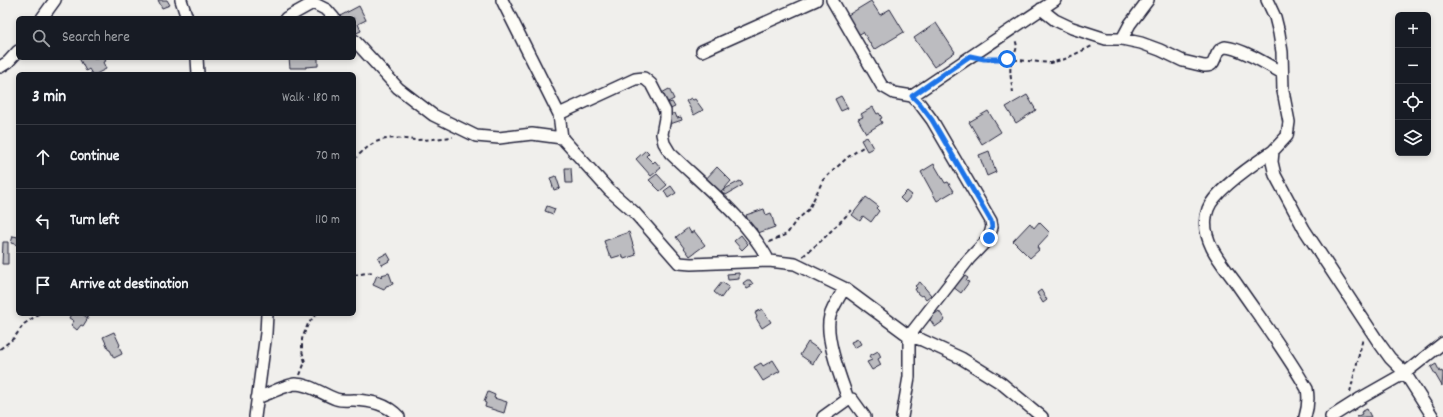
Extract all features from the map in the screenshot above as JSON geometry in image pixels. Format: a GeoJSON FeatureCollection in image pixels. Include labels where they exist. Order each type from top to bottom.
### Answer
{"type":"FeatureCollection","features":[{"type":"Feature","properties":{"kind":"street"},"geometry":{"type":"LineString","coordinates":[[44,16],[56,0]]}},
{"type":"Feature","properties":{"kind":"street"},"geometry":{"type":"LineString","coordinates":[[181,0],[186,16]]}},
{"type":"Feature","properties":{"kind":"street"},"geometry":{"type":"LineString","coordinates":[[502,0],[559,114],[562,138],[609,190],[634,212],[680,263],[691,264],[769,261],[795,264],[844,288],[909,336],[922,340],[962,358],[1001,383],[1042,417]]}},
{"type":"Feature","properties":{"kind":"street"},"geometry":{"type":"LineString","coordinates":[[702,51],[816,0]]}},
{"type":"Feature","properties":{"kind":"street"},"geometry":{"type":"LineString","coordinates":[[832,0],[882,86],[894,93],[912,96],[932,120],[991,221],[992,227],[989,238],[968,259],[909,336],[909,377],[902,417]]}},
{"type":"Feature","properties":{"kind":"street"},"geometry":{"type":"LineString","coordinates":[[912,96],[1055,0]]}},
{"type":"Feature","properties":{"kind":"street"},"geometry":{"type":"LineString","coordinates":[[1122,39],[1130,24],[1148,0]]}},
{"type":"Feature","properties":{"kind":"street"},"geometry":{"type":"LineString","coordinates":[[1267,0],[1275,17],[1282,52],[1283,91],[1289,115],[1289,128],[1287,136],[1273,151],[1221,191],[1212,201],[1205,220],[1206,230],[1212,248],[1307,389],[1309,398],[1308,409],[1305,417]]}},
{"type":"Feature","properties":{"kind":"street"},"geometry":{"type":"LineString","coordinates":[[289,16],[312,2],[327,10],[332,16]]}},
{"type":"Feature","properties":{"kind":"street"},"geometry":{"type":"LineString","coordinates":[[1041,9],[1055,20],[1072,28],[1106,39],[1122,39],[1141,43],[1183,61],[1204,66],[1213,64],[1219,51],[1224,46],[1231,47],[1264,62],[1282,73]]}},
{"type":"Feature","properties":{"kind":"street"},"geometry":{"type":"LineString","coordinates":[[356,42],[398,88],[433,115],[476,136],[499,138],[532,134],[562,138]]}},
{"type":"Feature","properties":{"kind":"street"},"geometry":{"type":"LineString","coordinates":[[0,67],[8,62],[16,53]]}},
{"type":"Feature","properties":{"kind":"street"},"geometry":{"type":"LineString","coordinates":[[196,60],[198,72]]}},
{"type":"Feature","properties":{"kind":"street"},"geometry":{"type":"LineString","coordinates":[[559,114],[635,79],[644,78],[651,84],[665,111],[662,134],[664,143],[670,153],[743,223],[761,246],[769,261]]}},
{"type":"Feature","properties":{"kind":"street"},"geometry":{"type":"LineString","coordinates":[[1273,151],[1272,162],[1276,175],[1304,229],[1390,358],[1405,373],[1433,417]]}},
{"type":"Feature","properties":{"kind":"street"},"geometry":{"type":"LineString","coordinates":[[844,288],[830,314],[829,322],[835,361],[848,399]]}},
{"type":"Feature","properties":{"kind":"street"},"geometry":{"type":"LineString","coordinates":[[255,417],[267,316]]}},
{"type":"Feature","properties":{"kind":"street"},"geometry":{"type":"LineString","coordinates":[[1332,417],[1405,373],[1443,343]]}},
{"type":"Feature","properties":{"kind":"street"},"geometry":{"type":"LineString","coordinates":[[257,398],[294,384],[303,385],[341,400],[355,400],[380,404],[391,409],[399,417]]}},
{"type":"Feature","properties":{"kind":"street"},"geometry":{"type":"LineString","coordinates":[[823,417],[848,399],[855,401],[865,417]]}},
{"type":"Feature","properties":{"kind":"path"},"geometry":{"type":"LineString","coordinates":[[1009,30],[1017,47],[1010,67],[1013,93]]}},
{"type":"Feature","properties":{"kind":"path"},"geometry":{"type":"LineString","coordinates":[[970,56],[984,59],[1050,63],[1057,62],[1106,39]]}},
{"type":"Feature","properties":{"kind":"path"},"geometry":{"type":"LineString","coordinates":[[356,157],[376,142],[385,139],[394,138],[417,140],[455,137]]}},
{"type":"Feature","properties":{"kind":"path"},"geometry":{"type":"LineString","coordinates":[[761,246],[787,234],[795,222],[809,209],[823,180],[848,156],[863,147]]}},
{"type":"Feature","properties":{"kind":"path"},"geometry":{"type":"LineString","coordinates":[[795,264],[852,210]]}},
{"type":"Feature","properties":{"kind":"path"},"geometry":{"type":"LineString","coordinates":[[356,275],[373,272]]}},
{"type":"Feature","properties":{"kind":"path"},"geometry":{"type":"LineString","coordinates":[[0,348],[14,338],[27,321],[36,316]]}},
{"type":"Feature","properties":{"kind":"path"},"geometry":{"type":"LineString","coordinates":[[294,384],[304,367],[302,339],[308,324],[314,316]]}},
{"type":"Feature","properties":{"kind":"path"},"geometry":{"type":"LineString","coordinates":[[1347,407],[1366,323]]}},
{"type":"Feature","properties":{"kind":"building"},"geometry":{"type":"Polygon","coordinates":[[[158,0],[167,0],[170,5],[162,8],[158,0]]]}},
{"type":"Feature","properties":{"kind":"building"},"geometry":{"type":"Polygon","coordinates":[[[871,1],[880,15],[890,9],[904,32],[874,50],[863,32],[855,37],[843,18],[871,1]]]}},
{"type":"Feature","properties":{"kind":"building"},"geometry":{"type":"Polygon","coordinates":[[[359,6],[366,20],[358,24],[361,31],[356,33],[356,16],[340,16],[359,6]]]}},
{"type":"Feature","properties":{"kind":"building"},"geometry":{"type":"Polygon","coordinates":[[[936,23],[955,52],[934,67],[914,38],[936,23]]]}},
{"type":"Feature","properties":{"kind":"building"},"geometry":{"type":"Polygon","coordinates":[[[80,60],[106,61],[103,62],[106,69],[100,72],[91,72],[89,69],[86,71],[80,60]]]}},
{"type":"Feature","properties":{"kind":"building"},"geometry":{"type":"Polygon","coordinates":[[[289,60],[318,60],[318,66],[290,68],[289,60]]]}},
{"type":"Feature","properties":{"kind":"building"},"geometry":{"type":"Polygon","coordinates":[[[669,89],[674,99],[668,102],[672,102],[675,107],[666,111],[658,95],[669,89]]]}},
{"type":"Feature","properties":{"kind":"building"},"geometry":{"type":"Polygon","coordinates":[[[1027,95],[1036,110],[1016,123],[1006,107],[1027,95]]]}},
{"type":"Feature","properties":{"kind":"building"},"geometry":{"type":"Polygon","coordinates":[[[841,96],[848,108],[841,111],[835,99],[841,96]]]}},
{"type":"Feature","properties":{"kind":"building"},"geometry":{"type":"Polygon","coordinates":[[[691,98],[693,100],[695,99],[703,110],[694,115],[686,101],[691,98]]]}},
{"type":"Feature","properties":{"kind":"building"},"geometry":{"type":"Polygon","coordinates":[[[873,107],[877,114],[879,113],[882,118],[880,119],[882,123],[866,133],[858,119],[863,117],[861,114],[873,107]]]}},
{"type":"Feature","properties":{"kind":"building"},"geometry":{"type":"Polygon","coordinates":[[[988,111],[1001,132],[982,144],[969,122],[988,111]]]}},
{"type":"Feature","properties":{"kind":"building"},"geometry":{"type":"Polygon","coordinates":[[[675,113],[677,118],[681,117],[682,120],[670,124],[667,116],[675,113]]]}},
{"type":"Feature","properties":{"kind":"building"},"geometry":{"type":"Polygon","coordinates":[[[867,137],[873,148],[867,151],[861,140],[867,137]]]}},
{"type":"Feature","properties":{"kind":"building"},"geometry":{"type":"Polygon","coordinates":[[[646,150],[649,153],[646,156],[653,163],[655,161],[661,168],[651,176],[636,159],[646,150]]]}},
{"type":"Feature","properties":{"kind":"building"},"geometry":{"type":"Polygon","coordinates":[[[989,151],[996,172],[987,176],[979,155],[989,151]]]}},
{"type":"Feature","properties":{"kind":"building"},"geometry":{"type":"Polygon","coordinates":[[[934,164],[945,183],[948,182],[954,191],[937,201],[921,172],[934,164]]]}},
{"type":"Feature","properties":{"kind":"building"},"geometry":{"type":"Polygon","coordinates":[[[717,167],[731,181],[718,196],[703,182],[717,167]]]}},
{"type":"Feature","properties":{"kind":"building"},"geometry":{"type":"Polygon","coordinates":[[[565,168],[571,168],[572,183],[566,183],[565,168]]]}},
{"type":"Feature","properties":{"kind":"building"},"geometry":{"type":"Polygon","coordinates":[[[657,174],[667,185],[660,191],[649,180],[657,174]]]}},
{"type":"Feature","properties":{"kind":"building"},"geometry":{"type":"Polygon","coordinates":[[[556,176],[560,188],[554,190],[550,178],[556,176]]]}},
{"type":"Feature","properties":{"kind":"building"},"geometry":{"type":"Polygon","coordinates":[[[740,181],[743,185],[726,195],[723,190],[740,181]]]}},
{"type":"Feature","properties":{"kind":"building"},"geometry":{"type":"Polygon","coordinates":[[[671,186],[676,193],[668,198],[664,191],[671,186]]]}},
{"type":"Feature","properties":{"kind":"building"},"geometry":{"type":"Polygon","coordinates":[[[907,191],[912,195],[905,203],[900,198],[907,191]]]}},
{"type":"Feature","properties":{"kind":"building"},"geometry":{"type":"Polygon","coordinates":[[[866,197],[878,206],[876,208],[879,211],[871,222],[863,216],[860,221],[852,215],[866,197]]]}},
{"type":"Feature","properties":{"kind":"building"},"geometry":{"type":"Polygon","coordinates":[[[547,206],[555,209],[553,214],[545,211],[547,206]]]}},
{"type":"Feature","properties":{"kind":"building"},"geometry":{"type":"Polygon","coordinates":[[[764,209],[766,215],[771,213],[775,227],[758,233],[756,228],[751,230],[746,215],[764,209]]]}},
{"type":"Feature","properties":{"kind":"building"},"geometry":{"type":"Polygon","coordinates":[[[1039,222],[1050,233],[1037,247],[1039,250],[1030,258],[1013,241],[1030,223],[1034,228],[1039,222]]]}},
{"type":"Feature","properties":{"kind":"building"},"geometry":{"type":"Polygon","coordinates":[[[688,228],[691,233],[694,231],[705,245],[690,256],[676,237],[688,228]]]}},
{"type":"Feature","properties":{"kind":"building"},"geometry":{"type":"Polygon","coordinates":[[[629,232],[636,255],[624,259],[622,255],[612,258],[611,255],[609,255],[604,241],[629,232]]]}},
{"type":"Feature","properties":{"kind":"building"},"geometry":{"type":"Polygon","coordinates":[[[741,235],[748,244],[742,250],[734,241],[741,235]]]}},
{"type":"Feature","properties":{"kind":"building"},"geometry":{"type":"Polygon","coordinates":[[[13,236],[16,237],[16,244],[11,243],[13,236]]]}},
{"type":"Feature","properties":{"kind":"building"},"geometry":{"type":"Polygon","coordinates":[[[3,242],[8,242],[8,264],[2,264],[3,242]]]}},
{"type":"Feature","properties":{"kind":"building"},"geometry":{"type":"Polygon","coordinates":[[[387,253],[391,260],[382,265],[378,258],[387,253]]]}},
{"type":"Feature","properties":{"kind":"building"},"geometry":{"type":"Polygon","coordinates":[[[389,273],[393,284],[386,286],[384,290],[373,285],[377,275],[382,277],[381,275],[389,273]]]}},
{"type":"Feature","properties":{"kind":"building"},"geometry":{"type":"Polygon","coordinates":[[[739,273],[739,279],[728,280],[727,274],[739,273]]]}},
{"type":"Feature","properties":{"kind":"building"},"geometry":{"type":"Polygon","coordinates":[[[962,274],[968,278],[966,281],[969,282],[961,293],[953,287],[962,274]]]}},
{"type":"Feature","properties":{"kind":"building"},"geometry":{"type":"Polygon","coordinates":[[[750,280],[753,284],[747,289],[743,283],[750,280]]]}},
{"type":"Feature","properties":{"kind":"building"},"geometry":{"type":"Polygon","coordinates":[[[722,282],[729,287],[721,298],[714,292],[722,282]]]}},
{"type":"Feature","properties":{"kind":"building"},"geometry":{"type":"Polygon","coordinates":[[[920,282],[931,295],[926,299],[923,295],[921,296],[918,294],[915,289],[917,288],[915,286],[920,282]]]}},
{"type":"Feature","properties":{"kind":"building"},"geometry":{"type":"Polygon","coordinates":[[[1041,290],[1047,300],[1043,303],[1037,293],[1041,290]]]}},
{"type":"Feature","properties":{"kind":"building"},"geometry":{"type":"Polygon","coordinates":[[[762,309],[771,322],[762,328],[756,318],[755,313],[762,309]]]}},
{"type":"Feature","properties":{"kind":"building"},"geometry":{"type":"Polygon","coordinates":[[[939,311],[945,320],[935,327],[929,318],[939,311]]]}},
{"type":"Feature","properties":{"kind":"building"},"geometry":{"type":"Polygon","coordinates":[[[70,316],[85,316],[88,318],[83,326],[81,325],[77,330],[71,325],[74,321],[69,318],[70,316]]]}},
{"type":"Feature","properties":{"kind":"building"},"geometry":{"type":"Polygon","coordinates":[[[114,332],[122,354],[114,358],[103,337],[114,332]]]}},
{"type":"Feature","properties":{"kind":"building"},"geometry":{"type":"Polygon","coordinates":[[[858,339],[861,344],[854,348],[851,342],[858,339]]]}},
{"type":"Feature","properties":{"kind":"building"},"geometry":{"type":"Polygon","coordinates":[[[808,342],[821,351],[813,364],[800,355],[808,342]]]}},
{"type":"Feature","properties":{"kind":"building"},"geometry":{"type":"Polygon","coordinates":[[[878,351],[881,357],[878,359],[881,365],[872,370],[867,362],[872,360],[869,356],[878,351]]]}},
{"type":"Feature","properties":{"kind":"building"},"geometry":{"type":"Polygon","coordinates":[[[773,360],[780,371],[763,381],[754,367],[761,363],[763,366],[773,360]]]}},
{"type":"Feature","properties":{"kind":"building"},"geometry":{"type":"Polygon","coordinates":[[[1436,364],[1440,372],[1442,371],[1443,374],[1442,386],[1431,367],[1436,364]]]}},
{"type":"Feature","properties":{"kind":"building"},"geometry":{"type":"Polygon","coordinates":[[[488,392],[495,395],[494,398],[507,402],[504,413],[485,407],[486,403],[484,402],[488,392]]]}},
{"type":"Feature","properties":{"kind":"building"},"geometry":{"type":"Polygon","coordinates":[[[1367,409],[1371,417],[1356,417],[1362,414],[1361,412],[1367,409]]]}},
{"type":"Feature","properties":{"kind":"route"},"geometry":{"type":"LineString","coordinates":[[989,238],[992,227],[991,221],[932,120],[912,96],[970,56],[984,59],[1007,59]]}}]}
